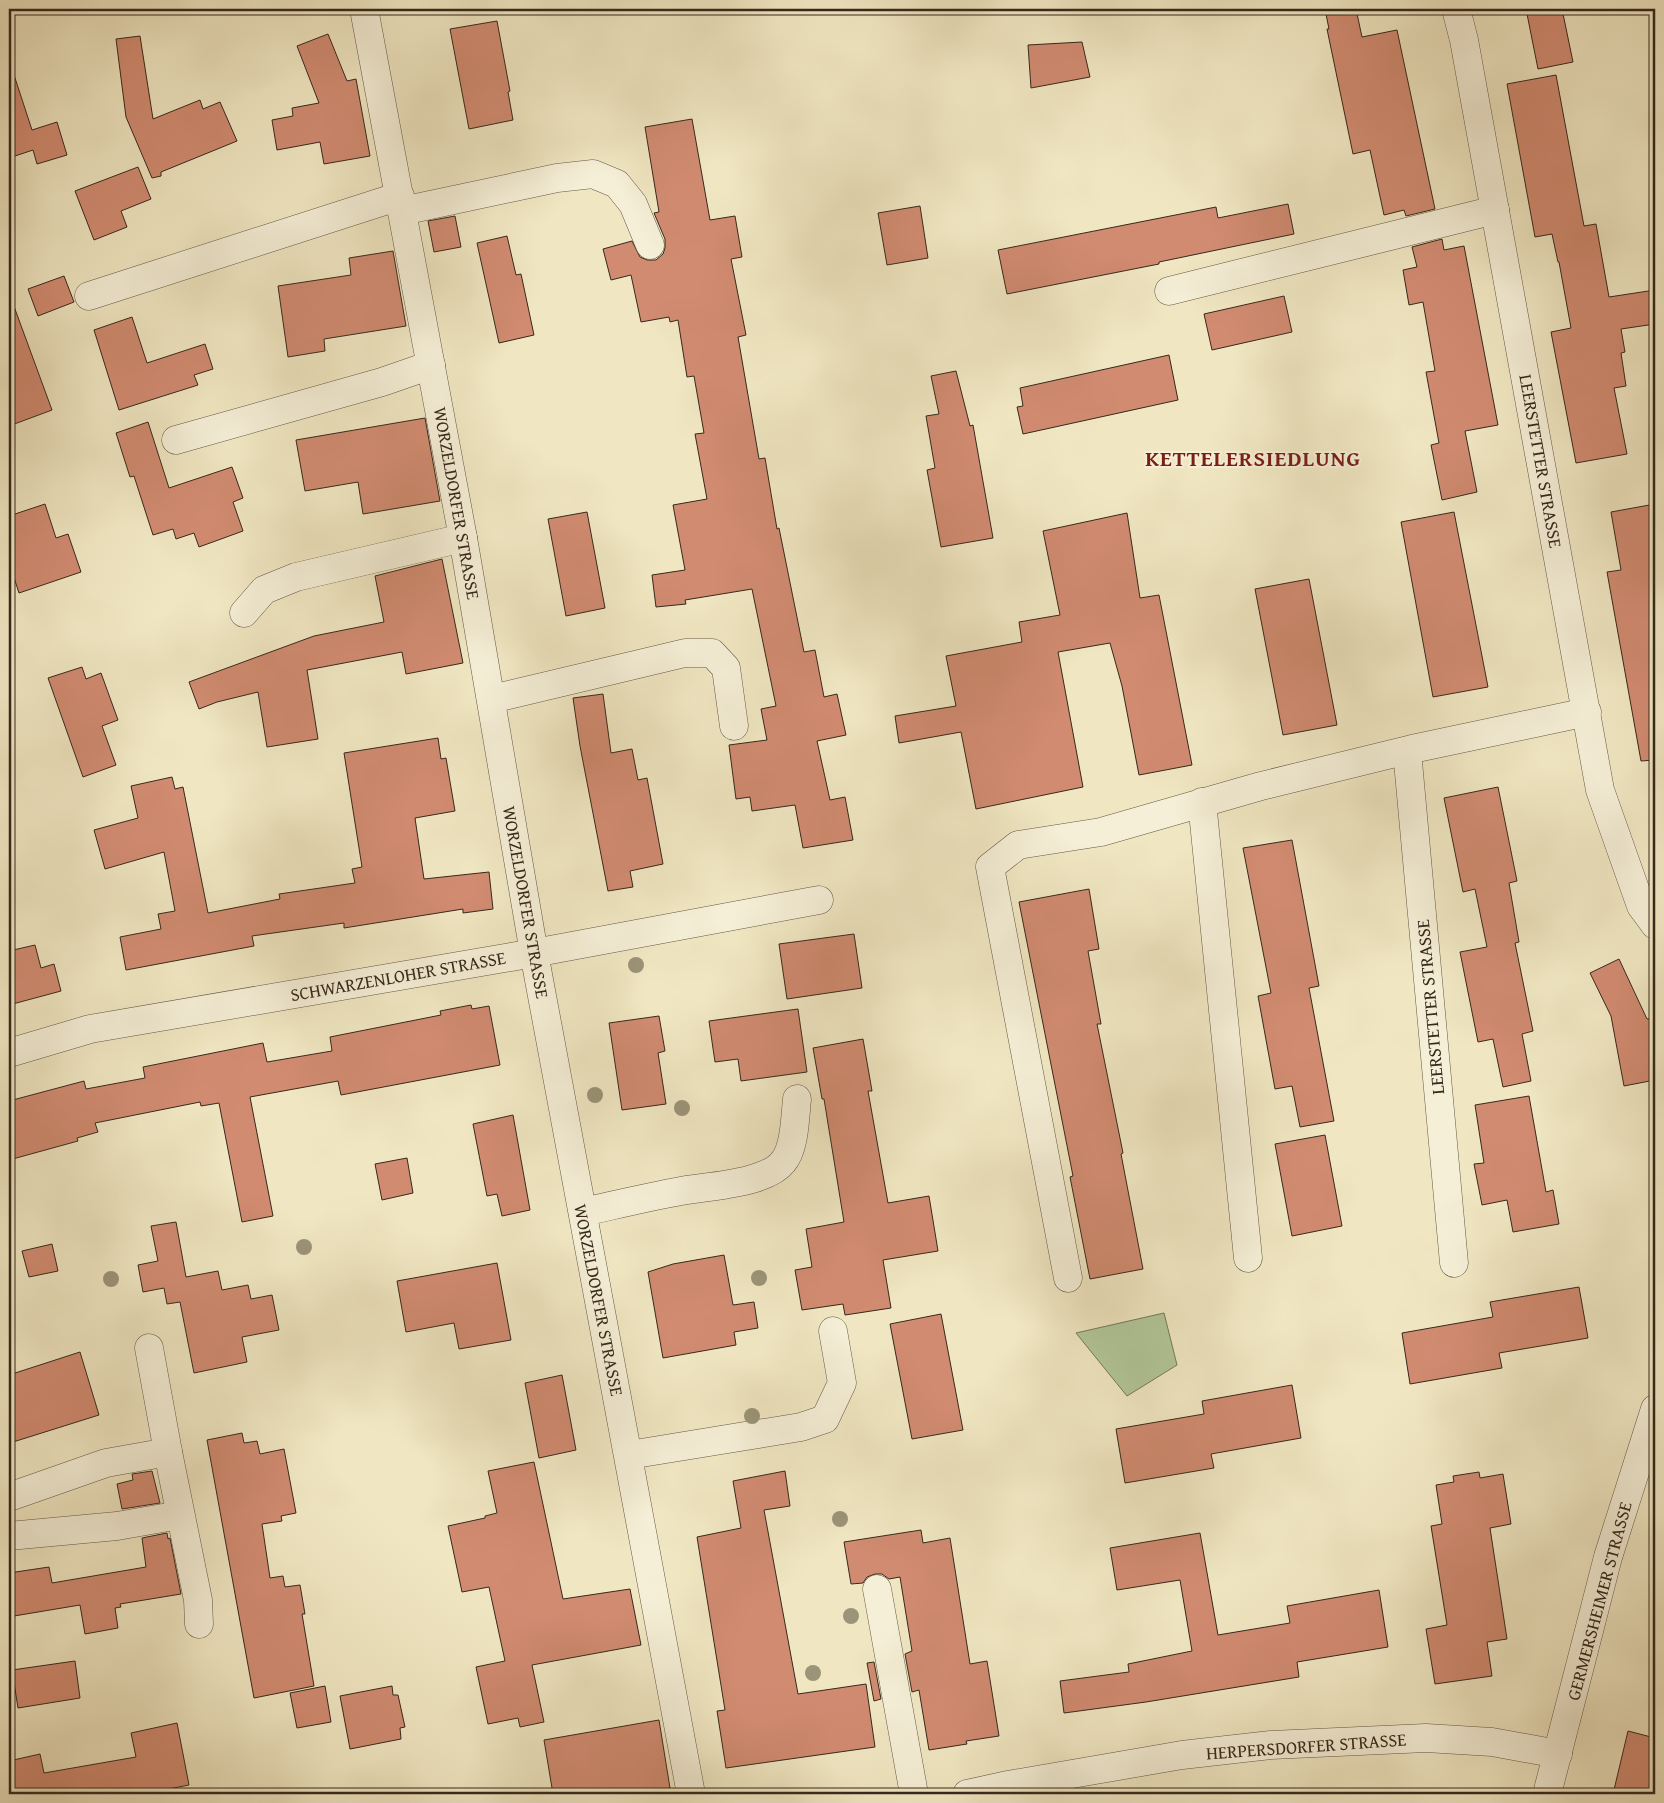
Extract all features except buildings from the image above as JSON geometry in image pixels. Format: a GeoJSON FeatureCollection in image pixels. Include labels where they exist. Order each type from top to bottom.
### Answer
{"type":"FeatureCollection","features":[{"type":"Feature","properties":{"kind":"street","name":"WORZELDORFER STRASSE"},"geometry":{"type":"LineString","coordinates":[[364,9],[492,699],[534,953],[691,1794]]}},
{"type":"Feature","properties":{"kind":"street","name":"LEERSTETTER STRASSE"},"geometry":{"type":"LineString","coordinates":[[1456,9],[1464,40],[1600,790],[1641,906],[1655,925]]}},
{"type":"Feature","properties":{"kind":"street"},"geometry":{"type":"LineString","coordinates":[[89,296],[401,204],[557,178],[593,174],[617,184],[633,204],[650,245]]}},
{"type":"Feature","properties":{"kind":"street"},"geometry":{"type":"LineString","coordinates":[[1169,291],[1495,210]]}},
{"type":"Feature","properties":{"kind":"street"},"geometry":{"type":"LineString","coordinates":[[176,440],[382,382],[431,366]]}},
{"type":"Feature","properties":{"kind":"street"},"geometry":{"type":"LineString","coordinates":[[244,613],[264,590],[296,577],[463,538]]}},
{"type":"Feature","properties":{"kind":"street"},"geometry":{"type":"LineString","coordinates":[[492,699],[685,653],[712,653],[726,668],[734,726]]}},
{"type":"Feature","properties":{"kind":"street"},"geometry":{"type":"LineString","coordinates":[[1068,1278],[990,866],[1018,845],[1101,832],[1202,802],[1407,750],[1587,712]]}},
{"type":"Feature","properties":{"kind":"street","name":"LEERSTETTER STRASSE"},"geometry":{"type":"LineString","coordinates":[[1407,750],[1454,1263]]}},
{"type":"Feature","properties":{"kind":"street"},"geometry":{"type":"LineString","coordinates":[[1202,802],[1248,1258]]}},
{"type":"Feature","properties":{"kind":"street","name":"SCHWARZENLOHER STRASSE"},"geometry":{"type":"LineString","coordinates":[[9,1053],[90,1029],[534,953],[819,900]]}},
{"type":"Feature","properties":{"kind":"street"},"geometry":{"type":"LineString","coordinates":[[583,1212],[680,1191],[734,1184],[769,1173],[783,1162],[793,1139],[796,1099]]}},
{"type":"Feature","properties":{"kind":"street"},"geometry":{"type":"LineString","coordinates":[[629,1455],[801,1427],[825,1419],[842,1383],[834,1331]]}},
{"type":"Feature","properties":{"kind":"street"},"geometry":{"type":"LineString","coordinates":[[149,1348],[198,1600],[199,1624]]}},
{"type":"Feature","properties":{"kind":"street","name":"GERMERSHEIMER STRASSE"},"geometry":{"type":"LineString","coordinates":[[1547,1794],[1608,1557],[1655,1409]]}},
{"type":"Feature","properties":{"kind":"street"},"geometry":{"type":"LineString","coordinates":[[9,1497],[106,1463],[168,1452]]}},
{"type":"Feature","properties":{"kind":"street"},"geometry":{"type":"LineString","coordinates":[[9,1536],[117,1526],[180,1515]]}},
{"type":"Feature","properties":{"kind":"street"},"geometry":{"type":"LineString","coordinates":[[877,1589],[914,1794]]}},
{"type":"Feature","properties":{"kind":"street","name":"HERPERSDORFER STRASSE"},"geometry":{"type":"LineString","coordinates":[[967,1794],[1008,1785],[1182,1755],[1271,1745],[1426,1738],[1492,1742],[1558,1754]]}},
{"type":"Feature","properties":{"kind":"green space"},"geometry":{"type":"Polygon","coordinates":[[[1164,1313],[1177,1365],[1127,1396],[1076,1333],[1164,1313]]]}},
{"type":"Feature","properties":{"kind":"district","name":"KETTELERSIEDLUNG"},"geometry":{"type":"Point","coordinates":[1253,458]}}]}
